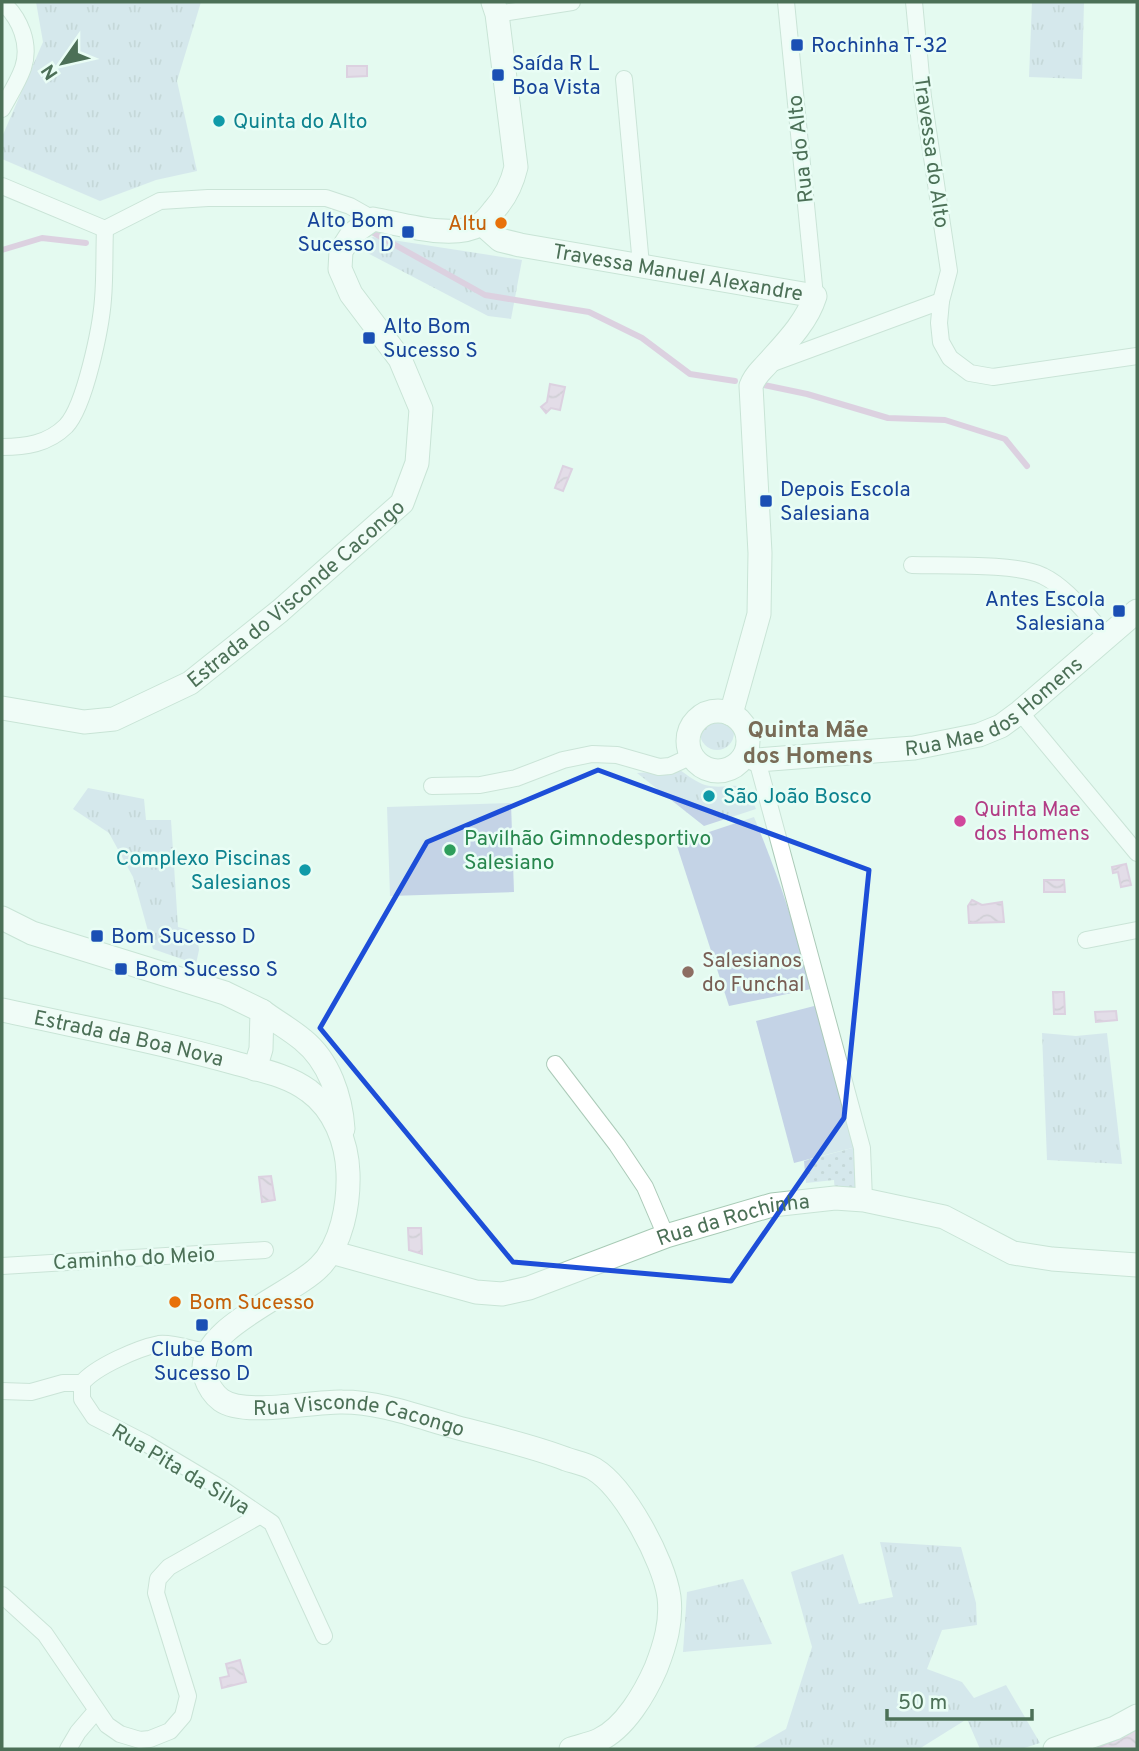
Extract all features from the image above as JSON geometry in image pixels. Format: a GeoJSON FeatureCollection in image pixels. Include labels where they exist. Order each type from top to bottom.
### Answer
{"type":"FeatureCollection","features":[{"type":"Feature","properties":{"kind":"street"},"geometry":{"type":"LineString","coordinates":[[2,2],[18,20],[24,35],[24,66],[2,109]]}},
{"type":"Feature","properties":{"kind":"street"},"geometry":{"type":"LineString","coordinates":[[2,186],[105,229],[160,201],[208,198],[326,198],[350,206],[373,219],[452,232],[467,231],[482,224],[503,199],[512,183],[516,167],[495,8],[572,2]]}},
{"type":"Feature","properties":{"kind":"street","name":"Rua do Alto"},"geometry":{"type":"LineString","coordinates":[[786,2],[815,296]]}},
{"type":"Feature","properties":{"kind":"street","name":"Travessa do Alto"},"geometry":{"type":"LineString","coordinates":[[914,2],[923,97],[949,271],[939,323],[941,342],[950,358],[970,373],[993,377],[1137,356]]}},
{"type":"Feature","properties":{"kind":"street"},"geometry":{"type":"LineString","coordinates":[[624,79],[640,265]]}},
{"type":"Feature","properties":{"kind":"street","name":"Estrada do Visconde Cacongo"},"geometry":{"type":"LineString","coordinates":[[2,708],[83,722],[114,719],[190,683],[280,611],[402,503],[418,463],[421,409],[400,359],[351,293],[340,269],[341,251],[352,234],[373,219]]}},
{"type":"Feature","properties":{"kind":"street","name":"Travessa Manuel Alexandre"},"geometry":{"type":"LineString","coordinates":[[482,224],[500,240],[510,243],[815,296],[805,319],[755,374],[751,386],[760,553],[759,614],[731,714]]}},
{"type":"Feature","properties":{"kind":"street"},"geometry":{"type":"LineString","coordinates":[[2,447],[44,442],[67,425],[85,391],[103,301],[105,229]]}},
{"type":"Feature","properties":{"kind":"street"},"geometry":{"type":"LineString","coordinates":[[765,366],[942,300]]}},
{"type":"Feature","properties":{"kind":"street"},"geometry":{"type":"LineString","coordinates":[[912,565],[1024,569],[1042,575],[1059,586],[1107,636]]}},
{"type":"Feature","properties":{"kind":"street","name":"Rua Mae dos Homens"},"geometry":{"type":"LineString","coordinates":[[751,758],[914,748],[979,735],[1001,726],[1020,712],[1137,611]]}},
{"type":"Feature","properties":{"kind":"street"},"geometry":{"type":"LineString","coordinates":[[751,758],[719,772],[703,768],[692,756],[688,744],[690,731],[696,721],[706,713],[719,711],[731,714],[743,724],[749,739],[751,758],[862,1148],[864,1200]]}},
{"type":"Feature","properties":{"kind":"street"},"geometry":{"type":"LineString","coordinates":[[1020,712],[1137,853]]}},
{"type":"Feature","properties":{"kind":"street"},"geometry":{"type":"LineString","coordinates":[[432,786],[492,783],[592,754],[617,754],[659,767],[670,766],[692,756]]}},
{"type":"Feature","properties":{"kind":"street"},"geometry":{"type":"LineString","coordinates":[[2,918],[32,933],[225,993],[261,1012],[305,1041],[321,1061],[342,1106],[348,1173],[345,1215],[331,1252],[318,1269],[223,1333],[207,1352],[160,1344],[110,1363],[90,1373],[82,1383],[63,1383],[31,1392],[2,1391]]}},
{"type":"Feature","properties":{"kind":"street"},"geometry":{"type":"LineString","coordinates":[[1086,940],[1137,930]]}},
{"type":"Feature","properties":{"kind":"street","name":"Estrada da Boa Nova"},"geometry":{"type":"LineString","coordinates":[[2,1010],[206,1055],[255,1069]]}},
{"type":"Feature","properties":{"kind":"street"},"geometry":{"type":"LineString","coordinates":[[261,1012],[261,1049],[255,1069],[279,1076],[310,1091],[332,1114],[344,1143]]}},
{"type":"Feature","properties":{"kind":"street"},"geometry":{"type":"LineString","coordinates":[[555,1065],[617,1145],[645,1187],[666,1236]]}},
{"type":"Feature","properties":{"kind":"street","name":"Rua da Rochinha"},"geometry":{"type":"LineString","coordinates":[[331,1252],[477,1292],[502,1294],[529,1288],[666,1236],[772,1205],[835,1198],[864,1200],[944,1217],[1013,1253],[1052,1259],[1137,1265]]}},
{"type":"Feature","properties":{"kind":"street","name":"Caminho do Meio"},"geometry":{"type":"LineString","coordinates":[[2,1266],[265,1250]]}},
{"type":"Feature","properties":{"kind":"street","name":"Rua Visconde Cacongo"},"geometry":{"type":"LineString","coordinates":[[207,1352],[203,1367],[208,1385],[221,1400],[238,1408],[343,1402],[375,1405],[549,1452],[593,1468],[615,1486],[636,1516],[659,1563],[669,1597],[668,1632],[655,1670],[632,1712],[602,1739],[571,1749]]}},
{"type":"Feature","properties":{"kind":"street","name":"Rua Pita da Silva"},"geometry":{"type":"LineString","coordinates":[[2,1595],[45,1634],[96,1711],[107,1725],[120,1734],[140,1740],[161,1736],[183,1716],[188,1696],[156,1592],[158,1579],[169,1567],[259,1516],[209,1481],[147,1444],[94,1417],[82,1399],[82,1383]]}},
{"type":"Feature","properties":{"kind":"street"},"geometry":{"type":"LineString","coordinates":[[259,1516],[272,1524],[324,1636]]}},
{"type":"Feature","properties":{"kind":"street"},"geometry":{"type":"LineString","coordinates":[[68,1749],[96,1711]]}},
{"type":"Feature","properties":{"kind":"street"},"geometry":{"type":"LineString","coordinates":[[1055,1749],[1115,1728],[1137,1716]]}},
{"type":"Feature","properties":{"kind":"highlighted area"},"geometry":{"type":"Polygon","coordinates":[[[598,770],[869,870],[844,1118],[731,1281],[513,1262],[320,1028],[427,842],[598,770]]]}},
{"type":"Feature","properties":{"kind":"green space"},"geometry":{"type":"Polygon","coordinates":[[[36,2],[201,2],[177,81],[197,171],[156,180],[100,201],[2,159],[2,137],[43,42],[36,2]]]}},
{"type":"Feature","properties":{"kind":"green space"},"geometry":{"type":"Polygon","coordinates":[[[1032,2],[1084,2],[1082,79],[1029,77],[1032,2]]]}},
{"type":"Feature","properties":{"kind":"green space"},"geometry":{"type":"Polygon","coordinates":[[[373,237],[522,260],[511,319],[488,316],[354,246],[373,237]]]}},
{"type":"Feature","properties":{"kind":"green space"},"geometry":{"type":"Polygon","coordinates":[[[717,716],[729,721],[734,733],[729,745],[717,750],[705,745],[700,733],[705,721],[717,716]]]}},
{"type":"Feature","properties":{"kind":"green space"},"geometry":{"type":"Polygon","coordinates":[[[680,770],[705,785],[741,787],[756,809],[704,826],[637,773],[680,770]]]}},
{"type":"Feature","properties":{"kind":"green space"},"geometry":{"type":"Polygon","coordinates":[[[88,788],[144,799],[146,820],[171,820],[178,927],[197,932],[199,950],[196,964],[153,949],[133,877],[109,833],[73,809],[88,788]]]}},
{"type":"Feature","properties":{"kind":"green space","name":"Pavilhão Gimnodesportivo Salesiano"},"geometry":{"type":"Polygon","coordinates":[[[511,803],[514,892],[390,896],[387,807],[511,803]]]}},
{"type":"Feature","properties":{"kind":"green space"},"geometry":{"type":"Polygon","coordinates":[[[754,817],[786,902],[811,989],[729,1006],[676,843],[754,817]]]}},
{"type":"Feature","properties":{"kind":"green space"},"geometry":{"type":"Polygon","coordinates":[[[818,1005],[856,1147],[794,1163],[756,1021],[818,1005]]]}},
{"type":"Feature","properties":{"kind":"green space"},"geometry":{"type":"Polygon","coordinates":[[[1042,1033],[1076,1036],[1107,1033],[1122,1164],[1047,1160],[1042,1033]]]}},
{"type":"Feature","properties":{"kind":"green space"},"geometry":{"type":"Polygon","coordinates":[[[856,1147],[858,1187],[835,1194],[834,1180],[806,1183],[804,1161],[856,1147]]]}},
{"type":"Feature","properties":{"kind":"green space"},"geometry":{"type":"Polygon","coordinates":[[[880,1542],[961,1547],[976,1603],[977,1625],[942,1630],[927,1669],[962,1682],[974,1698],[1006,1685],[1040,1743],[1021,1749],[980,1749],[967,1719],[919,1749],[751,1749],[786,1729],[812,1647],[791,1572],[843,1554],[859,1604],[893,1597],[880,1542]]]}},
{"type":"Feature","properties":{"kind":"green space"},"geometry":{"type":"Polygon","coordinates":[[[743,1579],[772,1644],[683,1652],[687,1592],[743,1579]]]}},
{"type":"Feature","properties":{"kind":"water"},"geometry":{"type":"Polygon","coordinates":[[[347,66],[367,66],[367,76],[347,77],[347,66]]]}},
{"type":"Feature","properties":{"kind":"water"},"geometry":{"type":"Polygon","coordinates":[[[550,384],[565,387],[560,410],[551,408],[546,413],[541,407],[547,402],[550,384]]]}},
{"type":"Feature","properties":{"kind":"water"},"geometry":{"type":"Polygon","coordinates":[[[563,466],[572,469],[563,491],[555,488],[563,466]]]}},
{"type":"Feature","properties":{"kind":"water"},"geometry":{"type":"Polygon","coordinates":[[[1126,864],[1131,885],[1121,887],[1118,872],[1113,873],[1112,867],[1126,864]]]}},
{"type":"Feature","properties":{"kind":"water"},"geometry":{"type":"Polygon","coordinates":[[[1044,880],[1064,880],[1065,892],[1044,892],[1044,880]]]}},
{"type":"Feature","properties":{"kind":"water"},"geometry":{"type":"Polygon","coordinates":[[[972,900],[982,905],[1002,902],[1004,922],[969,923],[968,906],[972,900]]]}},
{"type":"Feature","properties":{"kind":"water"},"geometry":{"type":"Polygon","coordinates":[[[1053,992],[1064,992],[1065,1014],[1054,1014],[1053,992]]]}},
{"type":"Feature","properties":{"kind":"water"},"geometry":{"type":"Polygon","coordinates":[[[1116,1011],[1117,1020],[1096,1022],[1095,1012],[1116,1011]]]}},
{"type":"Feature","properties":{"kind":"water"},"geometry":{"type":"Polygon","coordinates":[[[271,1176],[275,1200],[262,1202],[259,1177],[271,1176]]]}},
{"type":"Feature","properties":{"kind":"water"},"geometry":{"type":"Polygon","coordinates":[[[408,1228],[421,1228],[422,1254],[409,1250],[408,1228]]]}},
{"type":"Feature","properties":{"kind":"water"},"geometry":{"type":"Polygon","coordinates":[[[240,1660],[246,1682],[222,1688],[220,1678],[229,1676],[226,1664],[240,1660]]]}},
{"type":"Feature","properties":{"kind":"water"},"geometry":{"type":"Polygon","coordinates":[[[1137,1729],[1137,1749],[1096,1749],[1137,1729]]]}},
{"type":"Feature","properties":{"kind":"waterway"},"geometry":{"type":"LineString","coordinates":[[370,231],[485,295],[589,312],[642,338],[690,374],[735,381]]}},
{"type":"Feature","properties":{"kind":"waterway"},"geometry":{"type":"LineString","coordinates":[[2,250],[42,238],[86,243]]}},
{"type":"Feature","properties":{"kind":"waterway"},"geometry":{"type":"LineString","coordinates":[[764,385],[807,394],[888,418],[945,420],[1005,439],[1027,466]]}},
{"type":"Feature","properties":{"kind":"place","name":"Rochinha T-32"},"geometry":{"type":"Point","coordinates":[797,45]}},
{"type":"Feature","properties":{"kind":"place","name":"Saída R L Boa Vista"},"geometry":{"type":"Point","coordinates":[498,75]}},
{"type":"Feature","properties":{"kind":"place","name":"Quinta do Alto"},"geometry":{"type":"Point","coordinates":[219,121]}},
{"type":"Feature","properties":{"kind":"place","name":"Altu"},"geometry":{"type":"Point","coordinates":[501,223]}},
{"type":"Feature","properties":{"kind":"place","name":"Alto Bom Sucesso D"},"geometry":{"type":"Point","coordinates":[408,232]}},
{"type":"Feature","properties":{"kind":"place","name":"Alto Bom Sucesso S"},"geometry":{"type":"Point","coordinates":[369,338]}},
{"type":"Feature","properties":{"kind":"place","name":"Depois Escola Salesiana"},"geometry":{"type":"Point","coordinates":[766,501]}},
{"type":"Feature","properties":{"kind":"place","name":"Antes Escola Salesiana"},"geometry":{"type":"Point","coordinates":[1119,611]}},
{"type":"Feature","properties":{"kind":"place","name":"São João Bosco"},"geometry":{"type":"Point","coordinates":[709,796]}},
{"type":"Feature","properties":{"kind":"place","name":"Quinta Mae dos Homens"},"geometry":{"type":"Point","coordinates":[960,821]}},
{"type":"Feature","properties":{"kind":"place","name":"Pavilhão Gimnodesportivo Salesiano"},"geometry":{"type":"Point","coordinates":[450,850]}},
{"type":"Feature","properties":{"kind":"place","name":"Complexo Piscinas Salesianos"},"geometry":{"type":"Point","coordinates":[305,870]}},
{"type":"Feature","properties":{"kind":"place","name":"Bom Sucesso D"},"geometry":{"type":"Point","coordinates":[97,936]}},
{"type":"Feature","properties":{"kind":"place","name":"Bom Sucesso S"},"geometry":{"type":"Point","coordinates":[121,969]}},
{"type":"Feature","properties":{"kind":"place","name":"Salesianos do Funchal"},"geometry":{"type":"Point","coordinates":[688,972]}},
{"type":"Feature","properties":{"kind":"place","name":"Bom Sucesso"},"geometry":{"type":"Point","coordinates":[175,1302]}},
{"type":"Feature","properties":{"kind":"place","name":"Clube Bom Sucesso D"},"geometry":{"type":"Point","coordinates":[202,1325]}},
{"type":"Feature","properties":{"kind":"district","name":"Quinta Mãe dos Homens"},"geometry":{"type":"Point","coordinates":[808,742]}}]}
